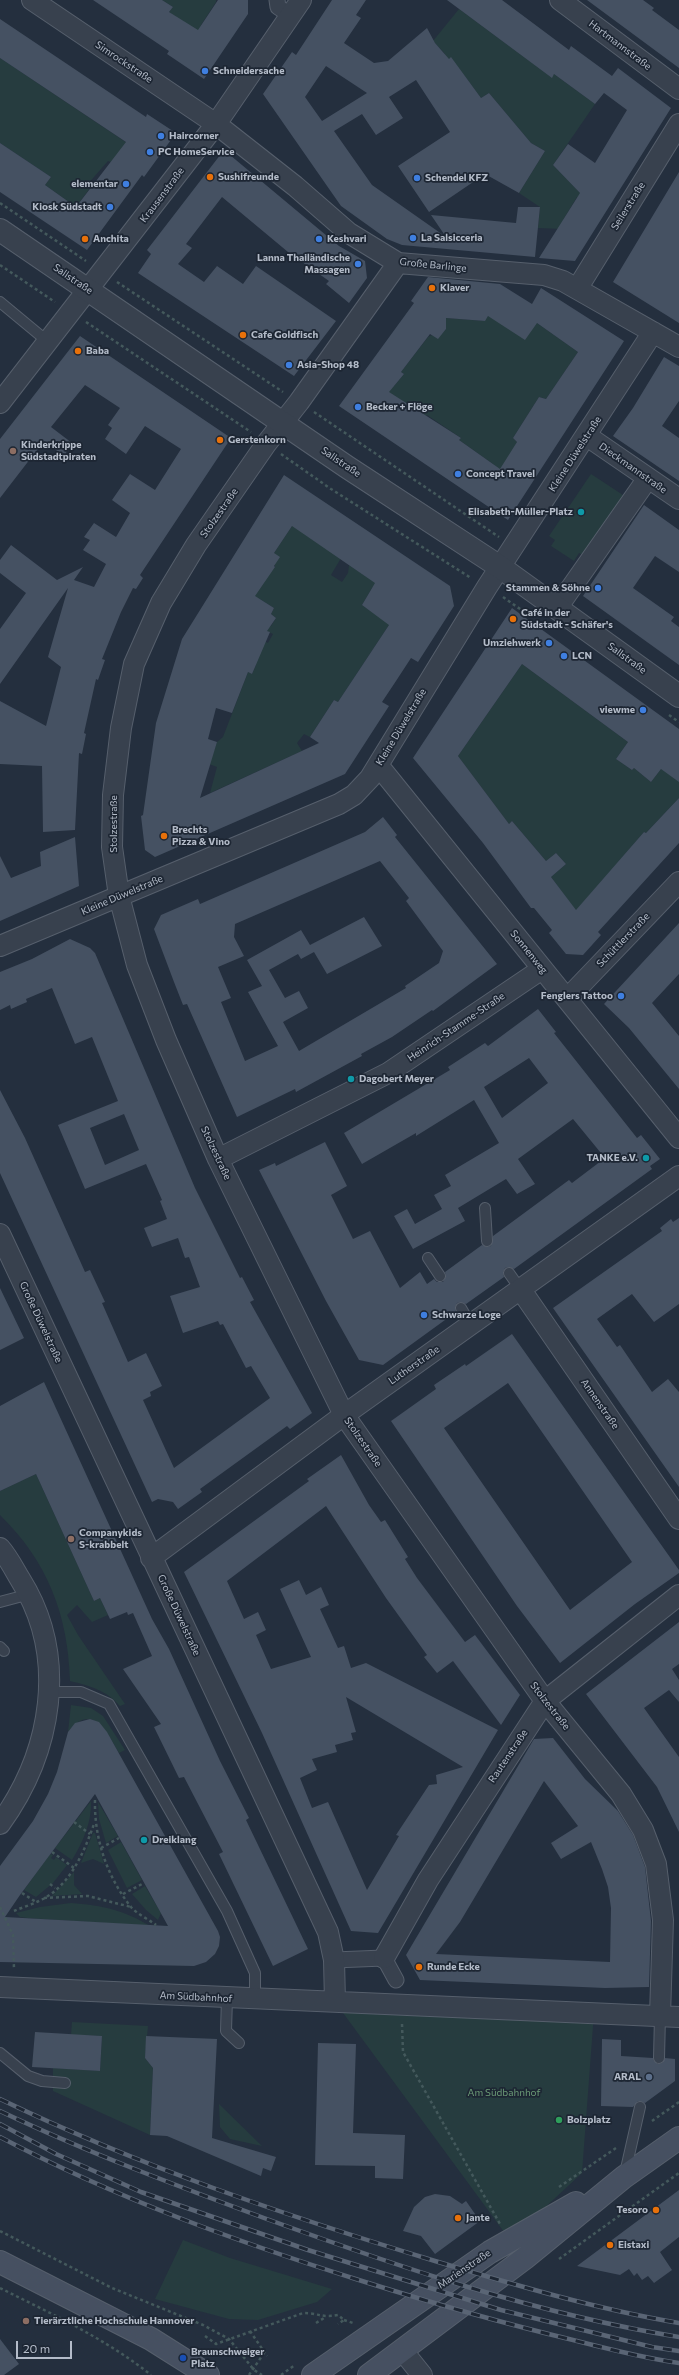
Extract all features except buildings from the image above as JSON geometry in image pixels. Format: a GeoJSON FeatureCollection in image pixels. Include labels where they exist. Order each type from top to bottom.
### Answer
{"type":"FeatureCollection","features":[{"type":"Feature","properties":{"kind":"main road","name":"Marienstraße"},"geometry":{"type":"LineString","coordinates":[[369,2375],[526,2258],[624,2177],[679,2138]]}},
{"type":"Feature","properties":{"kind":"main road","name":"Marienstraße"},"geometry":{"type":"LineString","coordinates":[[313,2375],[490,2252],[624,2177]]}},
{"type":"Feature","properties":{"kind":"main road"},"geometry":{"type":"LineString","coordinates":[[0,2262],[151,2339],[208,2375]]}},
{"type":"Feature","properties":{"kind":"street","name":"Simrockstraße"},"geometry":{"type":"LineString","coordinates":[[32,0],[216,124]]}},
{"type":"Feature","properties":{"kind":"street"},"geometry":{"type":"LineString","coordinates":[[277,0],[278,7],[296,8]]}},
{"type":"Feature","properties":{"kind":"street","name":"Hartmannstraße"},"geometry":{"type":"LineString","coordinates":[[560,0],[679,89]]}},
{"type":"Feature","properties":{"kind":"street","name":"Krausenstraße"},"geometry":{"type":"LineString","coordinates":[[0,403],[216,124],[296,8]]}},
{"type":"Feature","properties":{"kind":"street","name":"Große Barlinge"},"geometry":{"type":"LineString","coordinates":[[216,124],[295,186],[349,233],[398,263],[544,275],[563,281],[679,347]]}},
{"type":"Feature","properties":{"kind":"street","name":"Seilerstraße"},"geometry":{"type":"LineString","coordinates":[[577,289],[679,124]]}},
{"type":"Feature","properties":{"kind":"street","name":"Sallstraße"},"geometry":{"type":"LineString","coordinates":[[0,230],[283,423],[500,567],[679,696]]}},
{"type":"Feature","properties":{"kind":"street","name":"Stolzestraße"},"geometry":{"type":"LineString","coordinates":[[398,263],[299,402],[266,444],[196,545],[161,603],[134,664],[121,728],[113,795],[112,847],[119,896],[137,965],[166,1040],[218,1159],[344,1415],[545,1701],[621,1794],[643,1830],[656,1864],[663,1920],[670,2017]]}},
{"type":"Feature","properties":{"kind":"street","name":"Kleine Düwelstraße"},"geometry":{"type":"LineString","coordinates":[[0,946],[339,804],[354,795],[370,778],[487,587],[654,332]]}},
{"type":"Feature","properties":{"kind":"street","name":"Dieckmannstraße"},"geometry":{"type":"LineString","coordinates":[[587,436],[679,499]]}},
{"type":"Feature","properties":{"kind":"street"},"geometry":{"type":"LineString","coordinates":[[557,608],[648,478]]}},
{"type":"Feature","properties":{"kind":"street","name":"Sonnenweg"},"geometry":{"type":"LineString","coordinates":[[378,765],[679,1138]]}},
{"type":"Feature","properties":{"kind":"street","name":"Schüttlerstraße"},"geometry":{"type":"LineString","coordinates":[[567,998],[679,882]]}},
{"type":"Feature","properties":{"kind":"street","name":"Heinrich-Stamme-Straße"},"geometry":{"type":"LineString","coordinates":[[218,1159],[388,1073],[542,969]]}},
{"type":"Feature","properties":{"kind":"street","name":"Lutherstraße"},"geometry":{"type":"LineString","coordinates":[[151,1558],[344,1415],[466,1316],[521,1290],[679,1176]]}},
{"type":"Feature","properties":{"kind":"street","name":"Große Düwelstraße"},"geometry":{"type":"LineString","coordinates":[[0,1234],[328,1932],[334,1960],[335,2002]]}},
{"type":"Feature","properties":{"kind":"street","name":"Annenstraße"},"geometry":{"type":"LineString","coordinates":[[521,1290],[679,1519]]}},
{"type":"Feature","properties":{"kind":"street"},"geometry":{"type":"LineString","coordinates":[[0,1548],[30,1594],[44,1633],[50,1692],[41,1745],[30,1775],[0,1824]]}},
{"type":"Feature","properties":{"kind":"street","name":"Rautenstraße"},"geometry":{"type":"LineString","coordinates":[[384,1958],[428,1880],[545,1701],[677,1602]]}},
{"type":"Feature","properties":{"kind":"street"},"geometry":{"type":"LineString","coordinates":[[334,1960],[384,1958],[396,1980]]}},
{"type":"Feature","properties":{"kind":"street","name":"Am Südbahnhof"},"geometry":{"type":"LineString","coordinates":[[7,1988],[670,2017]]}},
{"type":"Feature","properties":{"kind":"street"},"geometry":{"type":"LineString","coordinates":[[402,2350],[422,2375]]}},
{"type":"Feature","properties":{"kind":"lane"},"geometry":{"type":"LineString","coordinates":[[0,302],[47,341]]}},
{"type":"Feature","properties":{"kind":"lane"},"geometry":{"type":"LineString","coordinates":[[485,1208],[486,1241]]}},
{"type":"Feature","properties":{"kind":"lane"},"geometry":{"type":"LineString","coordinates":[[428,1258],[440,1276]]}},
{"type":"Feature","properties":{"kind":"lane"},"geometry":{"type":"LineString","coordinates":[[509,1273],[521,1290]]}},
{"type":"Feature","properties":{"kind":"lane"},"geometry":{"type":"LineString","coordinates":[[0,1602],[30,1594]]}},
{"type":"Feature","properties":{"kind":"lane"},"geometry":{"type":"LineString","coordinates":[[50,1692],[81,1692],[110,1704],[226,1911],[255,1973],[255,2000]]}},
{"type":"Feature","properties":{"kind":"lane"},"geometry":{"type":"LineString","coordinates":[[227,1998],[226,2031],[238,2044]]}},
{"type":"Feature","properties":{"kind":"lane"},"geometry":{"type":"LineString","coordinates":[[659,2058],[670,2017]]}},
{"type":"Feature","properties":{"kind":"lane"},"geometry":{"type":"LineString","coordinates":[[0,2053],[28,2076],[42,2081],[65,2083]]}},
{"type":"Feature","properties":{"kind":"lane"},"geometry":{"type":"LineString","coordinates":[[624,2177],[640,2107]]}},
{"type":"Feature","properties":{"kind":"path"},"geometry":{"type":"LineString","coordinates":[[0,203],[514,546]]}},
{"type":"Feature","properties":{"kind":"path"},"geometry":{"type":"LineString","coordinates":[[0,266],[235,419],[266,444],[364,510],[463,574],[487,587],[537,621]]}},
{"type":"Feature","properties":{"kind":"path"},"geometry":{"type":"LineString","coordinates":[[667,713],[679,722]]}},
{"type":"Feature","properties":{"kind":"path"},"geometry":{"type":"LineString","coordinates":[[95,1800],[94,1824],[100,1848],[108,1868],[131,1908]]}},
{"type":"Feature","properties":{"kind":"path"},"geometry":{"type":"LineString","coordinates":[[74,1822],[90,1834]]}},
{"type":"Feature","properties":{"kind":"path"},"geometry":{"type":"LineString","coordinates":[[14,1911],[44,1898],[74,1868],[94,1824]]}},
{"type":"Feature","properties":{"kind":"path"},"geometry":{"type":"LineString","coordinates":[[100,1848],[118,1838]]}},
{"type":"Feature","properties":{"kind":"path"},"geometry":{"type":"LineString","coordinates":[[52,1852],[74,1868]]}},
{"type":"Feature","properties":{"kind":"path"},"geometry":{"type":"LineString","coordinates":[[123,1894],[144,1883]]}},
{"type":"Feature","properties":{"kind":"path"},"geometry":{"type":"LineString","coordinates":[[50,1884],[55,1888]]}},
{"type":"Feature","properties":{"kind":"path"},"geometry":{"type":"LineString","coordinates":[[22,1892],[36,1902]]}},
{"type":"Feature","properties":{"kind":"path"},"geometry":{"type":"LineString","coordinates":[[44,1898],[88,1896],[131,1908],[156,1925]]}},
{"type":"Feature","properties":{"kind":"path"},"geometry":{"type":"LineString","coordinates":[[0,1906],[13,1934],[7,1988]]}},
{"type":"Feature","properties":{"kind":"path"},"geometry":{"type":"LineString","coordinates":[[401,2005],[403,2052],[500,2224]]}},
{"type":"Feature","properties":{"kind":"path"},"geometry":{"type":"LineString","coordinates":[[0,2231],[112,2288],[203,2325],[229,2339],[254,2370],[262,2375]]}},
{"type":"Feature","properties":{"kind":"path"},"geometry":{"type":"LineString","coordinates":[[0,2288],[78,2327],[135,2362],[151,2375]]}},
{"type":"Feature","properties":{"kind":"path"},"geometry":{"type":"LineString","coordinates":[[205,2336],[216,2344],[302,2313],[312,2313],[324,2318]]}},
{"type":"Feature","properties":{"kind":"path"},"geometry":{"type":"LineString","coordinates":[[316,2323],[324,2318],[338,2315],[344,2320],[355,2323]]}},
{"type":"Feature","properties":{"kind":"path"},"geometry":{"type":"LineString","coordinates":[[338,2324],[344,2320]]}},
{"type":"Feature","properties":{"kind":"path"},"geometry":{"type":"LineString","coordinates":[[250,2331],[267,2356]]}},
{"type":"Feature","properties":{"kind":"path"},"geometry":{"type":"LineString","coordinates":[[249,2375],[254,2370],[264,2353]]}},
{"type":"Feature","properties":{"kind":"green space"},"geometry":{"type":"Polygon","coordinates":[[[162,0],[216,0],[216,2],[201,25],[200,36],[169,12],[173,7],[162,0]]]}},
{"type":"Feature","properties":{"kind":"green space"},"geometry":{"type":"Polygon","coordinates":[[[459,9],[551,77],[554,74],[595,104],[553,165],[582,195],[577,197],[563,220],[566,222],[562,229],[538,228],[540,207],[519,193],[545,151],[531,143],[489,93],[481,98],[451,58],[439,64],[436,61],[445,54],[433,41],[459,9]]]}},
{"type":"Feature","properties":{"kind":"green space"},"geometry":{"type":"Polygon","coordinates":[[[0,58],[130,145],[111,162],[108,161],[87,185],[90,188],[76,207],[45,185],[51,177],[0,143],[0,58]]]}},
{"type":"Feature","properties":{"kind":"green space"},"geometry":{"type":"Polygon","coordinates":[[[488,316],[537,323],[578,352],[546,399],[539,397],[513,438],[517,442],[505,477],[493,464],[459,440],[461,438],[427,415],[426,416],[383,393],[394,386],[404,374],[401,372],[428,337],[432,335],[438,338],[446,329],[446,318],[484,321],[488,316]]]}},
{"type":"Feature","properties":{"kind":"green space"},"geometry":{"type":"Polygon","coordinates":[[[591,474],[626,497],[586,557],[579,553],[574,561],[551,546],[555,540],[549,536],[591,474]]]}},
{"type":"Feature","properties":{"kind":"green space"},"geometry":{"type":"Polygon","coordinates":[[[296,520],[304,534],[341,558],[331,575],[342,582],[348,573],[349,565],[379,585],[372,588],[362,605],[375,614],[393,619],[338,702],[334,700],[310,737],[304,734],[297,743],[302,751],[210,793],[217,767],[209,764],[217,742],[223,737],[248,672],[252,674],[256,665],[252,663],[264,641],[268,643],[273,634],[261,628],[271,626],[276,618],[271,614],[274,608],[258,598],[248,599],[275,567],[274,553],[296,520]]]}},
{"type":"Feature","properties":{"kind":"green space"},"geometry":{"type":"Polygon","coordinates":[[[522,664],[628,742],[616,759],[632,770],[634,768],[651,782],[661,769],[679,772],[679,798],[646,833],[644,832],[576,911],[551,877],[566,864],[556,853],[546,861],[512,821],[509,824],[458,756],[522,664]]]}},
{"type":"Feature","properties":{"kind":"green space"},"geometry":{"type":"Polygon","coordinates":[[[36,1474],[94,1601],[100,1598],[108,1615],[92,1622],[77,1605],[67,1615],[78,1635],[125,1704],[120,1706],[103,1692],[70,1681],[65,1634],[60,1612],[52,1591],[43,1571],[31,1551],[0,1515],[0,1491],[36,1474]]]}},
{"type":"Feature","properties":{"kind":"green space"},"geometry":{"type":"Polygon","coordinates":[[[71,1705],[91,1708],[103,1716],[125,1750],[119,1753],[104,1729],[92,1719],[84,1719],[77,1723],[68,1732],[71,1705]]]}},
{"type":"Feature","properties":{"kind":"green space"},"geometry":{"type":"Polygon","coordinates":[[[91,1801],[90,1816],[86,1831],[72,1860],[55,1848],[91,1801]]]}},
{"type":"Feature","properties":{"kind":"green space"},"geometry":{"type":"Polygon","coordinates":[[[98,1802],[118,1836],[106,1843],[99,1819],[98,1802]]]}},
{"type":"Feature","properties":{"kind":"green space"},"geometry":{"type":"Polygon","coordinates":[[[93,1833],[95,1833],[104,1864],[93,1859],[81,1863],[93,1833]]]}},
{"type":"Feature","properties":{"kind":"green space"},"geometry":{"type":"Polygon","coordinates":[[[121,1842],[142,1880],[127,1888],[108,1850],[121,1842]]]}},
{"type":"Feature","properties":{"kind":"green space"},"geometry":{"type":"Polygon","coordinates":[[[50,1854],[53,1855],[51,1858],[54,1860],[56,1857],[67,1865],[53,1883],[36,1897],[24,1890],[50,1854]]]}},
{"type":"Feature","properties":{"kind":"green space"},"geometry":{"type":"Polygon","coordinates":[[[74,1872],[74,1885],[82,1894],[52,1896],[74,1872]]]}},
{"type":"Feature","properties":{"kind":"green space"},"geometry":{"type":"Polygon","coordinates":[[[145,1886],[161,1913],[158,1920],[146,1910],[132,1894],[145,1886]]]}},
{"type":"Feature","properties":{"kind":"green space"},"geometry":{"type":"Polygon","coordinates":[[[71,1903],[112,1909],[140,1920],[150,1926],[27,1918],[20,1917],[16,1913],[40,1907],[71,1903]]]}},
{"type":"Feature","properties":{"kind":"green space","name":"Am Südbahnhof"},"geometry":{"type":"Polygon","coordinates":[[[335,2002],[594,2013],[582,2173],[510,2240],[335,2002]]]}},
{"type":"Feature","properties":{"kind":"green space"},"geometry":{"type":"Polygon","coordinates":[[[72,2022],[148,2026],[145,2058],[153,2068],[150,2135],[53,2091],[53,2068],[100,2071],[102,2036],[71,2035],[72,2022]]]}},
{"type":"Feature","properties":{"kind":"green space"},"geometry":{"type":"Polygon","coordinates":[[[219,2104],[262,2146],[230,2139],[220,2127],[219,2104]]]}},
{"type":"Feature","properties":{"kind":"green space"},"geometry":{"type":"Polygon","coordinates":[[[183,2240],[230,2258],[332,2289],[317,2302],[258,2320],[229,2319],[155,2299],[183,2240]]]}},
{"type":"Feature","properties":{"kind":"railway"},"geometry":{"type":"LineString","coordinates":[[0,2099],[160,2168],[269,2208],[435,2261],[525,2287],[586,2304],[679,2323]]}},
{"type":"Feature","properties":{"kind":"railway"},"geometry":{"type":"LineString","coordinates":[[0,2111],[131,2168],[264,2218],[417,2271],[573,2316],[679,2337]]}},
{"type":"Feature","properties":{"kind":"railway"},"geometry":{"type":"LineString","coordinates":[[0,2124],[56,2154],[141,2192],[308,2250],[501,2310],[652,2347],[679,2351]]}},
{"type":"Feature","properties":{"kind":"railway"},"geometry":{"type":"LineString","coordinates":[[0,2137],[43,2159],[132,2199],[269,2251],[362,2281],[493,2320],[626,2353],[679,2363]]}},
{"type":"Feature","properties":{"kind":"place","name":"Schneidersache"},"geometry":{"type":"Point","coordinates":[205,71]}},
{"type":"Feature","properties":{"kind":"place","name":"Haircorner"},"geometry":{"type":"Point","coordinates":[161,136]}},
{"type":"Feature","properties":{"kind":"place","name":"PC HomeService"},"geometry":{"type":"Point","coordinates":[150,152]}},
{"type":"Feature","properties":{"kind":"place","name":"Sushifreunde"},"geometry":{"type":"Point","coordinates":[210,177]}},
{"type":"Feature","properties":{"kind":"place","name":"Schendel KFZ"},"geometry":{"type":"Point","coordinates":[417,178]}},
{"type":"Feature","properties":{"kind":"place","name":"elementar"},"geometry":{"type":"Point","coordinates":[126,184]}},
{"type":"Feature","properties":{"kind":"place","name":"Kiosk Südstadt"},"geometry":{"type":"Point","coordinates":[110,207]}},
{"type":"Feature","properties":{"kind":"place","name":"La Salsicceria"},"geometry":{"type":"Point","coordinates":[413,238]}},
{"type":"Feature","properties":{"kind":"place","name":"Anchita"},"geometry":{"type":"Point","coordinates":[85,239]}},
{"type":"Feature","properties":{"kind":"place","name":"Keshvari"},"geometry":{"type":"Point","coordinates":[319,239]}},
{"type":"Feature","properties":{"kind":"place","name":"Lanna Thailändische Massagen"},"geometry":{"type":"Point","coordinates":[358,264]}},
{"type":"Feature","properties":{"kind":"place","name":"Klaver"},"geometry":{"type":"Point","coordinates":[432,288]}},
{"type":"Feature","properties":{"kind":"place","name":"Cafe Goldfisch"},"geometry":{"type":"Point","coordinates":[243,335]}},
{"type":"Feature","properties":{"kind":"place","name":"Baba"},"geometry":{"type":"Point","coordinates":[78,351]}},
{"type":"Feature","properties":{"kind":"place","name":"Asia-Shop 48"},"geometry":{"type":"Point","coordinates":[289,365]}},
{"type":"Feature","properties":{"kind":"place","name":"Becker + Flöge"},"geometry":{"type":"Point","coordinates":[358,407]}},
{"type":"Feature","properties":{"kind":"place","name":"Gerstenkorn"},"geometry":{"type":"Point","coordinates":[220,440]}},
{"type":"Feature","properties":{"kind":"place","name":"Kinderkrippe Südstadtpiraten"},"geometry":{"type":"Point","coordinates":[13,451]}},
{"type":"Feature","properties":{"kind":"place","name":"Concept Travel"},"geometry":{"type":"Point","coordinates":[458,474]}},
{"type":"Feature","properties":{"kind":"place","name":"Elisabeth-Müller-Platz"},"geometry":{"type":"Point","coordinates":[581,512]}},
{"type":"Feature","properties":{"kind":"place","name":"Stammen & Söhne"},"geometry":{"type":"Point","coordinates":[598,588]}},
{"type":"Feature","properties":{"kind":"place","name":"Café in der Südstadt - Schäfer's"},"geometry":{"type":"Point","coordinates":[513,619]}},
{"type":"Feature","properties":{"kind":"place","name":"Umziehwerk"},"geometry":{"type":"Point","coordinates":[549,643]}},
{"type":"Feature","properties":{"kind":"place","name":"LCN"},"geometry":{"type":"Point","coordinates":[564,656]}},
{"type":"Feature","properties":{"kind":"place","name":"viewme"},"geometry":{"type":"Point","coordinates":[643,710]}},
{"type":"Feature","properties":{"kind":"place","name":"Brechts Pizza & Vino"},"geometry":{"type":"Point","coordinates":[164,836]}},
{"type":"Feature","properties":{"kind":"place","name":"Fenglers Tattoo"},"geometry":{"type":"Point","coordinates":[621,996]}},
{"type":"Feature","properties":{"kind":"place","name":"Dagobert Meyer"},"geometry":{"type":"Point","coordinates":[351,1079]}},
{"type":"Feature","properties":{"kind":"place","name":"TANKE e.V."},"geometry":{"type":"Point","coordinates":[646,1158]}},
{"type":"Feature","properties":{"kind":"place","name":"Schwarze Loge"},"geometry":{"type":"Point","coordinates":[424,1315]}},
{"type":"Feature","properties":{"kind":"place","name":"Companykids S-krabbelt"},"geometry":{"type":"Point","coordinates":[71,1539]}},
{"type":"Feature","properties":{"kind":"place","name":"Dreiklang"},"geometry":{"type":"Point","coordinates":[144,1840]}},
{"type":"Feature","properties":{"kind":"place","name":"Runde Ecke"},"geometry":{"type":"Point","coordinates":[419,1967]}},
{"type":"Feature","properties":{"kind":"place","name":"ARAL"},"geometry":{"type":"Point","coordinates":[649,2077]}},
{"type":"Feature","properties":{"kind":"place","name":"Bolzplatz"},"geometry":{"type":"Point","coordinates":[559,2120]}},
{"type":"Feature","properties":{"kind":"place","name":"Tesoro"},"geometry":{"type":"Point","coordinates":[656,2210]}},
{"type":"Feature","properties":{"kind":"place","name":"Jante"},"geometry":{"type":"Point","coordinates":[458,2218]}},
{"type":"Feature","properties":{"kind":"place","name":"Eistaxi"},"geometry":{"type":"Point","coordinates":[610,2245]}},
{"type":"Feature","properties":{"kind":"place","name":"Tierärztliche Hochschule Hannover"},"geometry":{"type":"Point","coordinates":[26,2321]}},
{"type":"Feature","properties":{"kind":"place","name":"Braunschweiger Platz"},"geometry":{"type":"Point","coordinates":[183,2358]}}]}
